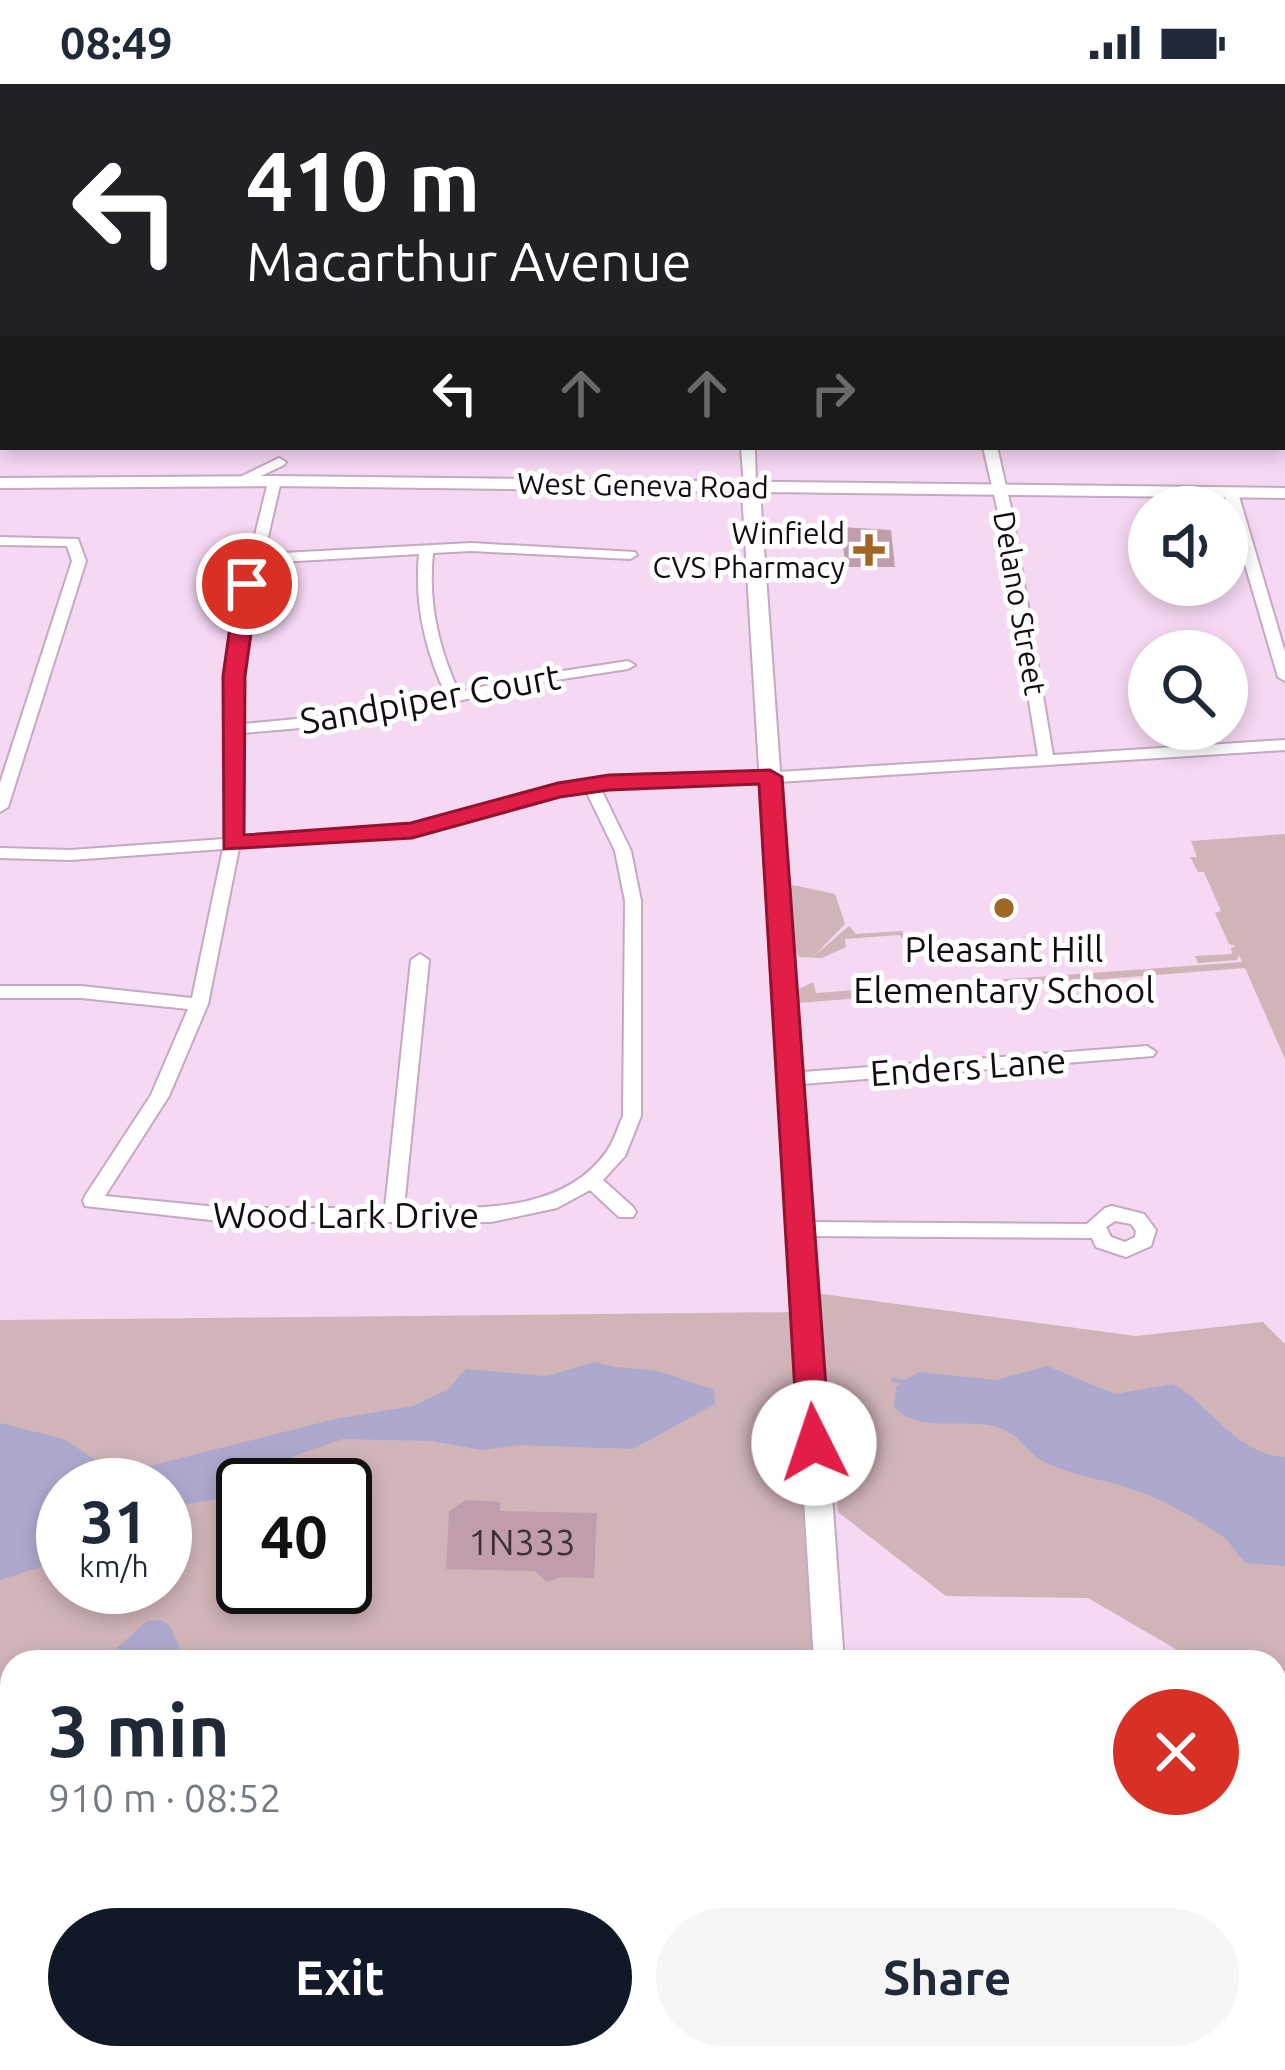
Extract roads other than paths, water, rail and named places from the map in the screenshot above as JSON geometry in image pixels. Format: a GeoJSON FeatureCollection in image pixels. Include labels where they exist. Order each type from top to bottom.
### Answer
{"type":"FeatureCollection","features":[{"type":"Feature","properties":{"kind":"street"},"geometry":{"type":"LineString","coordinates":[[748,450],[828,1650]]}},
{"type":"Feature","properties":{"kind":"street","name":"Delano Street"},"geometry":{"type":"LineString","coordinates":[[991,450],[1046,760]]}},
{"type":"Feature","properties":{"kind":"street"},"geometry":{"type":"LineString","coordinates":[[0,992],[81,992],[199,1004],[232,843],[237,639],[278,463]]}},
{"type":"Feature","properties":{"kind":"street","name":"West Geneva Road"},"geometry":{"type":"LineString","coordinates":[[0,483],[239,481],[278,463],[311,481],[1128,492]]}},
{"type":"Feature","properties":{"kind":"street","name":"West Geneva Road"},"geometry":{"type":"LineString","coordinates":[[1248,493],[1285,493]]}},
{"type":"Feature","properties":{"kind":"street"},"geometry":{"type":"LineString","coordinates":[[0,541],[73,542],[78,567],[0,807]]}},
{"type":"Feature","properties":{"kind":"street"},"geometry":{"type":"LineString","coordinates":[[253,559],[505,547],[630,555]]}},
{"type":"Feature","properties":{"kind":"street"},"geometry":{"type":"LineString","coordinates":[[426,549],[423,596],[435,654],[454,697]]}},
{"type":"Feature","properties":{"kind":"street"},"geometry":{"type":"LineString","coordinates":[[1248,551],[1285,677]]}},
{"type":"Feature","properties":{"kind":"street","name":"Sandpiper Court"},"geometry":{"type":"LineString","coordinates":[[233,729],[370,717],[628,665]]}},
{"type":"Feature","properties":{"kind":"street"},"geometry":{"type":"LineString","coordinates":[[0,853],[70,855],[432,827],[534,796],[591,785],[1285,745]]}},
{"type":"Feature","properties":{"kind":"street"},"geometry":{"type":"LineString","coordinates":[[591,785],[623,851],[632,901],[632,1116],[618,1150],[592,1180],[626,1212]]}},
{"type":"Feature","properties":{"kind":"street"},"geometry":{"type":"LineString","coordinates":[[394,1215],[420,960]]}},
{"type":"Feature","properties":{"kind":"street","name":"Wood Lark Drive"},"geometry":{"type":"LineString","coordinates":[[199,1004],[160,1096],[92,1202],[185,1214],[519,1211],[571,1195],[592,1180]]}},
{"type":"Feature","properties":{"kind":"street","name":"Enders Lane"},"geometry":{"type":"LineString","coordinates":[[790,1079],[1147,1052]]}},
{"type":"Feature","properties":{"kind":"street"},"geometry":{"type":"LineString","coordinates":[[800,1229],[1096,1232]]}},
{"type":"Feature","properties":{"kind":"waterway"},"geometry":{"type":"LineString","coordinates":[[893,1380],[911,1383]]}},
{"type":"Feature","properties":{"kind":"place","name":"Winfield CVS Pharmacy"},"geometry":{"type":"Point","coordinates":[869,550]}},
{"type":"Feature","properties":{"kind":"place","name":"Pleasant Hill Elementary School"},"geometry":{"type":"Point","coordinates":[1004,908]}}]}
